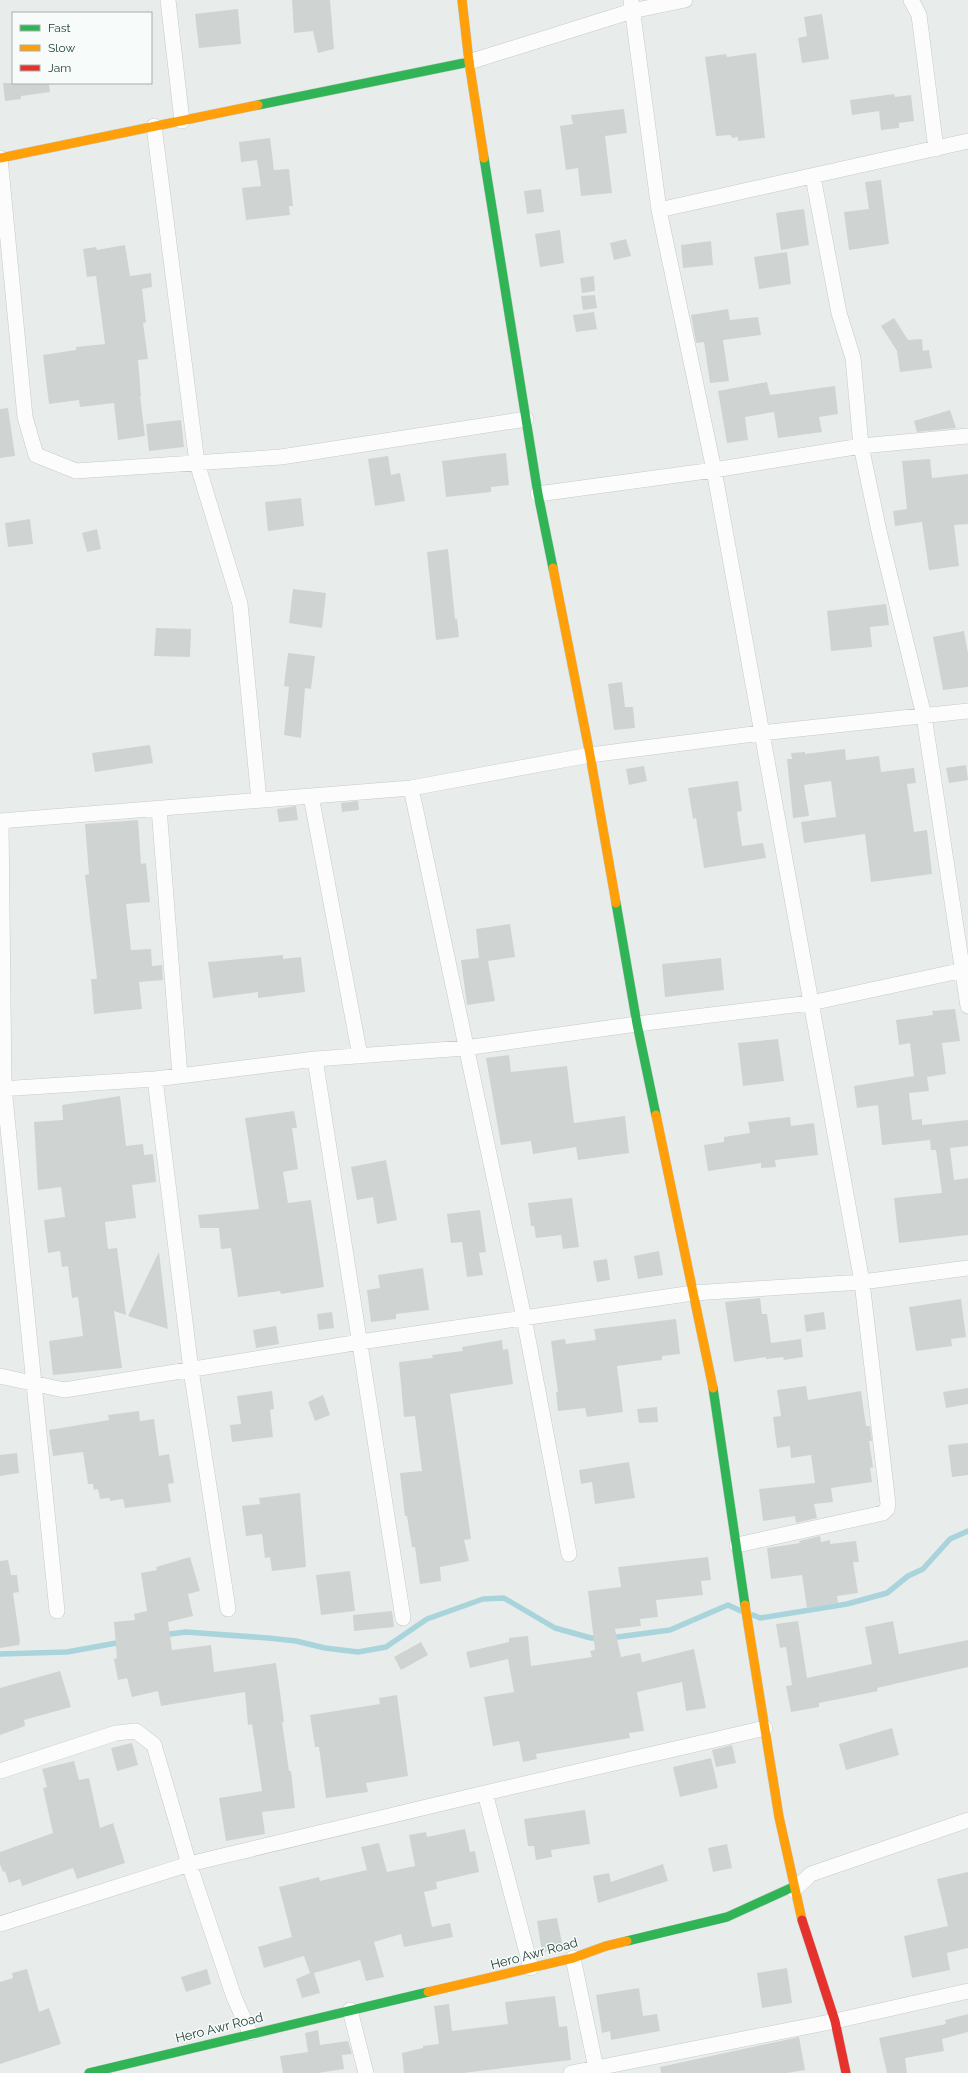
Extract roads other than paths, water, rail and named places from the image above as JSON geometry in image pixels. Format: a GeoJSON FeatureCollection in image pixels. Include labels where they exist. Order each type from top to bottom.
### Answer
{"type":"FeatureCollection","features":[{"type":"Feature","properties":{"kind":"main road"},"geometry":{"type":"LineString","coordinates":[[462,0],[469,62],[538,494],[590,754],[637,1024],[715,1398],[765,1728],[793,1888],[805,1933],[820,1974],[834,2021],[846,2073]]}},
{"type":"Feature","properties":{"kind":"main road"},"geometry":{"type":"LineString","coordinates":[[0,158],[469,62]]}},
{"type":"Feature","properties":{"kind":"main road","name":"Hero Awr Road"},"geometry":{"type":"LineString","coordinates":[[89,2073],[250,2033],[573,1958],[606,1946],[727,1917],[793,1888]]}},
{"type":"Feature","properties":{"kind":"street"},"geometry":{"type":"LineString","coordinates":[[168,0],[182,121]]}},
{"type":"Feature","properties":{"kind":"street"},"geometry":{"type":"LineString","coordinates":[[469,62],[632,6],[685,0]]}},
{"type":"Feature","properties":{"kind":"street"},"geometry":{"type":"LineString","coordinates":[[911,0],[919,15],[936,149]]}},
{"type":"Feature","properties":{"kind":"street"},"geometry":{"type":"LineString","coordinates":[[632,6],[659,210],[714,470],[862,1282],[888,1504],[887,1509],[883,1513],[737,1545]]}},
{"type":"Feature","properties":{"kind":"street"},"geometry":{"type":"LineString","coordinates":[[154,126],[197,463],[240,604],[259,800]]}},
{"type":"Feature","properties":{"kind":"street"},"geometry":{"type":"LineString","coordinates":[[659,210],[813,177],[968,141]]}},
{"type":"Feature","properties":{"kind":"street"},"geometry":{"type":"LineString","coordinates":[[0,158],[25,417],[36,455],[76,471],[281,457],[526,419]]}},
{"type":"Feature","properties":{"kind":"street"},"geometry":{"type":"LineString","coordinates":[[813,177],[839,313],[853,358],[861,446],[879,531],[924,716],[965,970],[968,1006]]}},
{"type":"Feature","properties":{"kind":"street"},"geometry":{"type":"LineString","coordinates":[[538,494],[714,470],[861,446],[968,436]]}},
{"type":"Feature","properties":{"kind":"street"},"geometry":{"type":"LineString","coordinates":[[57,1611],[2,1089],[1,821],[411,788],[590,754],[761,733],[968,711]]}},
{"type":"Feature","properties":{"kind":"street"},"geometry":{"type":"LineString","coordinates":[[411,788],[465,1048],[524,1318],[568,1554]]}},
{"type":"Feature","properties":{"kind":"street"},"geometry":{"type":"LineString","coordinates":[[311,796],[360,1056]]}},
{"type":"Feature","properties":{"kind":"street"},"geometry":{"type":"LineString","coordinates":[[159,808],[180,1076]]}},
{"type":"Feature","properties":{"kind":"street"},"geometry":{"type":"LineString","coordinates":[[2,1089],[155,1079],[315,1059],[465,1048],[637,1024],[811,1003],[965,970]]}},
{"type":"Feature","properties":{"kind":"street"},"geometry":{"type":"LineString","coordinates":[[315,1059],[403,1618]]}},
{"type":"Feature","properties":{"kind":"street"},"geometry":{"type":"LineString","coordinates":[[155,1079],[191,1370],[228,1609]]}},
{"type":"Feature","properties":{"kind":"street"},"geometry":{"type":"LineString","coordinates":[[0,1376],[64,1390],[360,1342],[694,1293],[862,1282],[968,1268]]}},
{"type":"Feature","properties":{"kind":"street"},"geometry":{"type":"LineString","coordinates":[[0,1924],[188,1864],[765,1728]]}},
{"type":"Feature","properties":{"kind":"street"},"geometry":{"type":"LineString","coordinates":[[0,1771],[116,1733],[136,1731],[154,1745],[188,1864],[234,1997],[250,2033]]}},
{"type":"Feature","properties":{"kind":"street"},"geometry":{"type":"LineString","coordinates":[[485,1793],[531,1968]]}},
{"type":"Feature","properties":{"kind":"street"},"geometry":{"type":"LineString","coordinates":[[793,1888],[811,1874],[968,1820]]}},
{"type":"Feature","properties":{"kind":"street"},"geometry":{"type":"LineString","coordinates":[[573,1958],[596,2070]]}},
{"type":"Feature","properties":{"kind":"street"},"geometry":{"type":"LineString","coordinates":[[571,2073],[596,2070],[834,2021],[968,1991]]}},
{"type":"Feature","properties":{"kind":"street"},"geometry":{"type":"LineString","coordinates":[[350,2010],[366,2073]]}},
{"type":"Feature","properties":{"kind":"waterway"},"geometry":{"type":"LineString","coordinates":[[753,1615],[760,1618],[847,1604],[887,1593],[908,1576],[923,1569],[950,1539],[968,1531]]}},
{"type":"Feature","properties":{"kind":"waterway"},"geometry":{"type":"LineString","coordinates":[[162,1635],[186,1632],[268,1638],[296,1641],[325,1648],[358,1652],[386,1647],[427,1619],[483,1599],[504,1598],[555,1628],[591,1638],[600,1638]]}},
{"type":"Feature","properties":{"kind":"waterway"},"geometry":{"type":"LineString","coordinates":[[610,1638],[670,1630],[728,1605],[741,1611]]}},
{"type":"Feature","properties":{"kind":"waterway"},"geometry":{"type":"LineString","coordinates":[[0,1654],[67,1652],[122,1642]]}}]}
